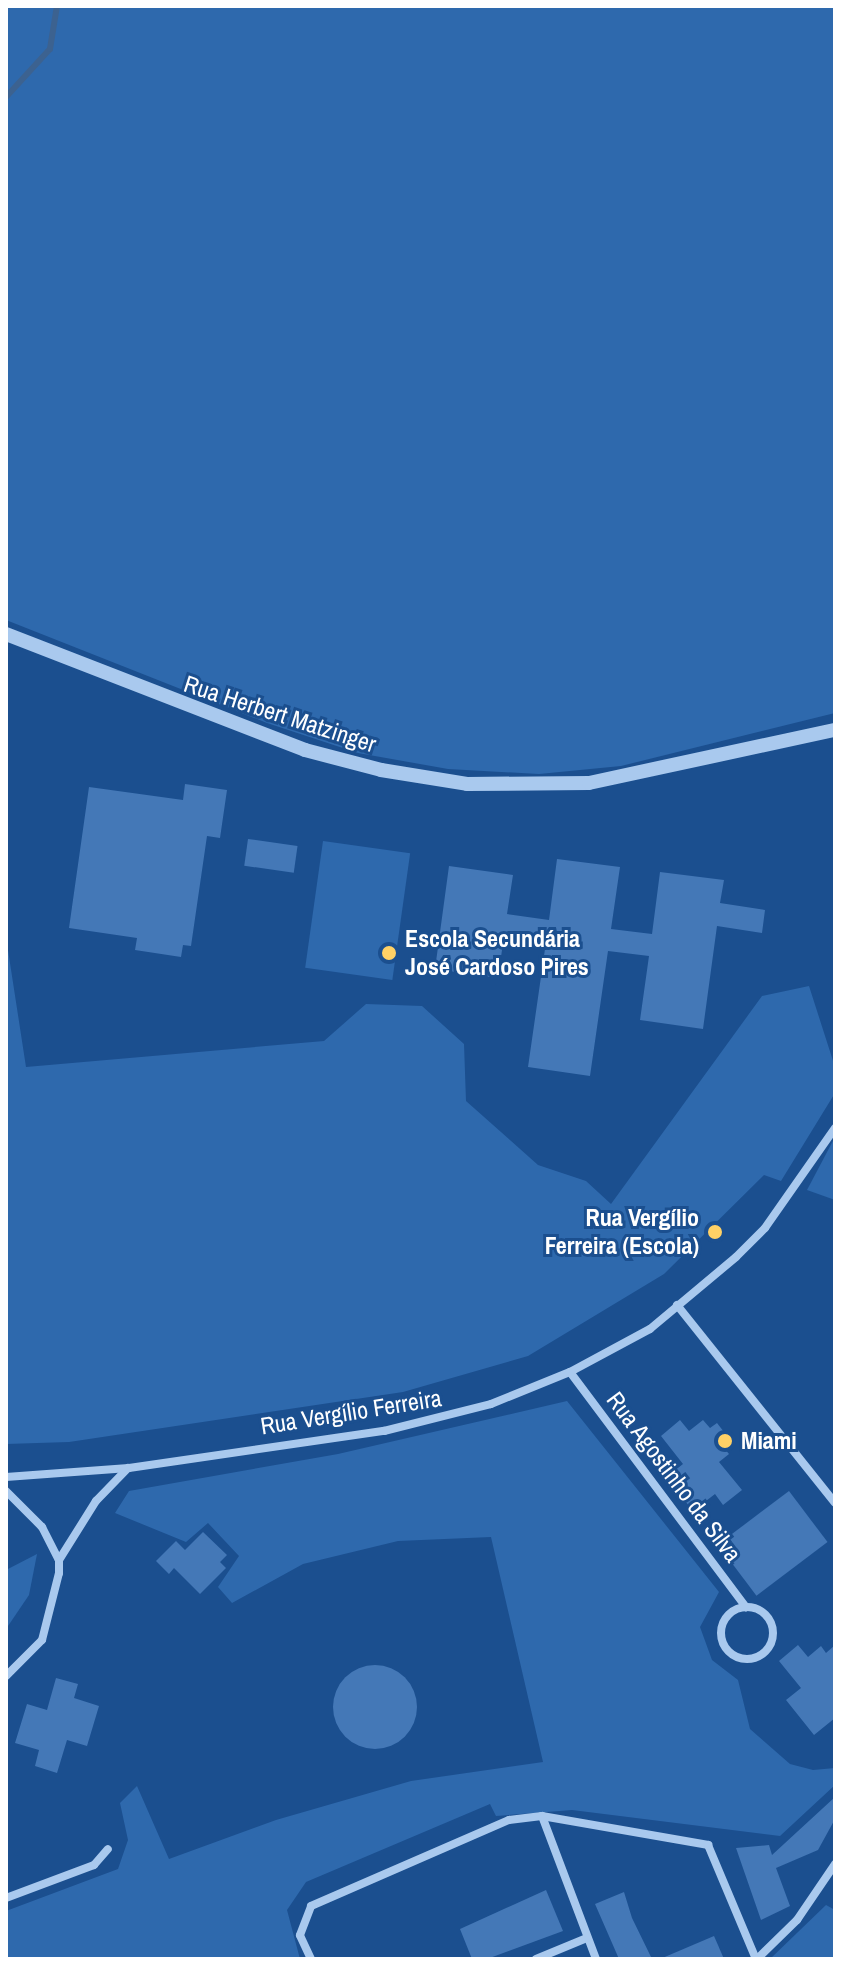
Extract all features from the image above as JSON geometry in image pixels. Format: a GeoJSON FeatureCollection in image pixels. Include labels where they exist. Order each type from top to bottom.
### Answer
{"type":"FeatureCollection","features":[{"type":"Feature","properties":{"kind":"street","name":"Rua Herbert Matzinger"},"geometry":{"type":"LineString","coordinates":[[6,634],[305,750],[381,770],[467,784],[589,783],[835,730]]}},
{"type":"Feature","properties":{"kind":"street","name":"Rua Vergílio Ferreira"},"geometry":{"type":"LineString","coordinates":[[6,1477],[129,1468],[438,1420],[570,1372],[650,1329],[765,1228],[835,1128]]}},
{"type":"Feature","properties":{"kind":"street"},"geometry":{"type":"LineString","coordinates":[[677,1305],[835,1503]]}},
{"type":"Feature","properties":{"kind":"street","name":"Rua Agostinho da Silva"},"geometry":{"type":"LineString","coordinates":[[570,1372],[746,1607]]}},
{"type":"Feature","properties":{"kind":"street"},"geometry":{"type":"LineString","coordinates":[[59,1560],[96,1501],[129,1468]]}},
{"type":"Feature","properties":{"kind":"street"},"geometry":{"type":"LineString","coordinates":[[6,1491],[42,1527],[59,1560],[59,1583],[42,1640],[6,1676]]}},
{"type":"Feature","properties":{"kind":"street"},"geometry":{"type":"LineString","coordinates":[[746,1607],[770,1621],[772,1640],[761,1655],[743,1660],[726,1650],[720,1632],[728,1615],[746,1607]]}},
{"type":"Feature","properties":{"kind":"street"},"geometry":{"type":"LineString","coordinates":[[542,1816],[596,1959]]}},
{"type":"Feature","properties":{"kind":"street"},"geometry":{"type":"LineString","coordinates":[[311,1959],[300,1935],[311,1906],[509,1820],[542,1816],[708,1845],[757,1959],[797,1920],[835,1864]]}},
{"type":"Feature","properties":{"kind":"street"},"geometry":{"type":"LineString","coordinates":[[6,1898],[94,1865],[108,1849]]}},
{"type":"Feature","properties":{"kind":"street"},"geometry":{"type":"LineString","coordinates":[[536,1959],[587,1938]]}},
{"type":"Feature","properties":{"kind":"shaded area"},"geometry":{"type":"Polygon","coordinates":[[[6,6],[835,6],[835,713],[621,766],[539,774],[448,769],[358,753],[267,723],[6,620],[6,6]]]}},
{"type":"Feature","properties":{"kind":"shaded area"},"geometry":{"type":"Polygon","coordinates":[[[323,841],[410,853],[392,980],[305,968],[323,841]]]}},
{"type":"Feature","properties":{"kind":"shaded area"},"geometry":{"type":"Polygon","coordinates":[[[6,937],[26,1067],[324,1041],[366,1004],[422,1006],[464,1044],[466,1101],[538,1165],[586,1181],[611,1204],[762,996],[809,986],[835,1067],[835,1093],[781,1181],[764,1175],[664,1274],[528,1356],[403,1392],[69,1442],[6,1444],[6,937]]]}},
{"type":"Feature","properties":{"kind":"shaded area"},"geometry":{"type":"Polygon","coordinates":[[[835,1137],[835,1200],[807,1190],[835,1137]]]}},
{"type":"Feature","properties":{"kind":"shaded area"},"geometry":{"type":"Polygon","coordinates":[[[567,1401],[719,1592],[700,1627],[712,1660],[738,1680],[750,1729],[790,1764],[813,1770],[835,1768],[835,1785],[780,1836],[572,1810],[496,1816],[490,1804],[306,1882],[287,1910],[300,1959],[6,1959],[6,1911],[118,1869],[128,1840],[120,1803],[137,1786],[169,1859],[276,1820],[411,1781],[543,1762],[491,1537],[398,1541],[303,1564],[232,1603],[218,1587],[239,1556],[208,1523],[186,1542],[115,1513],[129,1491],[338,1454],[567,1401]]]}},
{"type":"Feature","properties":{"kind":"shaded area"},"geometry":{"type":"Polygon","coordinates":[[[37,1554],[29,1595],[6,1629],[6,1570],[37,1554]]]}},
{"type":"Feature","properties":{"kind":"shaded area"},"geometry":{"type":"Polygon","coordinates":[[[826,1905],[835,1910],[835,1959],[770,1959],[826,1905]]]}},
{"type":"Feature","properties":{"kind":"building"},"geometry":{"type":"Polygon","coordinates":[[[185,784],[227,790],[220,838],[207,836],[191,946],[183,945],[181,957],[135,950],[137,938],[69,928],[89,787],[183,800],[185,784]]]}},
{"type":"Feature","properties":{"kind":"building"},"geometry":{"type":"Polygon","coordinates":[[[248,839],[298,846],[294,873],[244,866],[248,839]]]}},
{"type":"Feature","properties":{"kind":"building"},"geometry":{"type":"Polygon","coordinates":[[[557,859],[620,867],[611,929],[652,934],[660,872],[724,880],[720,903],[765,910],[762,933],[717,926],[703,1029],[640,1020],[649,956],[608,951],[590,1076],[528,1067],[546,942],[504,936],[498,978],[435,969],[449,866],[513,875],[507,914],[549,920],[557,859]]]}},
{"type":"Feature","properties":{"kind":"building"},"geometry":{"type":"Polygon","coordinates":[[[680,1420],[689,1431],[703,1420],[710,1428],[717,1423],[731,1441],[724,1448],[729,1454],[719,1462],[742,1490],[723,1505],[715,1494],[693,1511],[666,1477],[683,1464],[661,1436],[680,1420]]]}},
{"type":"Feature","properties":{"kind":"building"},"geometry":{"type":"Polygon","coordinates":[[[789,1491],[828,1542],[756,1596],[718,1545],[789,1491]]]}},
{"type":"Feature","properties":{"kind":"building"},"geometry":{"type":"Polygon","coordinates":[[[203,1532],[227,1555],[220,1562],[226,1568],[200,1594],[174,1568],[169,1574],[156,1561],[176,1541],[185,1550],[203,1532]]]}},
{"type":"Feature","properties":{"kind":"building"},"geometry":{"type":"Polygon","coordinates":[[[798,1645],[808,1657],[821,1646],[826,1653],[835,1645],[835,1718],[814,1735],[786,1700],[801,1688],[779,1661],[798,1645]]]}},
{"type":"Feature","properties":{"kind":"building"},"geometry":{"type":"Polygon","coordinates":[[[367,1665],[383,1665],[399,1672],[410,1683],[417,1707],[414,1723],[405,1737],[383,1749],[367,1749],[351,1742],[340,1731],[333,1715],[333,1699],[340,1683],[351,1672],[367,1665]]]}},
{"type":"Feature","properties":{"kind":"building"},"geometry":{"type":"Polygon","coordinates":[[[56,1678],[78,1684],[74,1698],[99,1706],[87,1746],[67,1740],[57,1773],[35,1766],[39,1750],[15,1743],[27,1704],[47,1710],[56,1678]]]}},
{"type":"Feature","properties":{"kind":"building"},"geometry":{"type":"Polygon","coordinates":[[[835,1797],[835,1819],[818,1850],[776,1868],[790,1906],[761,1920],[736,1848],[769,1845],[772,1855],[835,1797]]]}},
{"type":"Feature","properties":{"kind":"building"},"geometry":{"type":"Polygon","coordinates":[[[546,1890],[563,1931],[487,1959],[472,1959],[460,1929],[546,1890]]]}},
{"type":"Feature","properties":{"kind":"building"},"geometry":{"type":"Polygon","coordinates":[[[624,1892],[632,1918],[652,1959],[619,1959],[595,1904],[624,1892]]]}},
{"type":"Feature","properties":{"kind":"building"},"geometry":{"type":"Polygon","coordinates":[[[714,1936],[724,1959],[660,1959],[714,1936]]]}},
{"type":"Feature","properties":{"kind":"waterway"},"geometry":{"type":"LineString","coordinates":[[6,97],[50,49],[57,6]]}},
{"type":"Feature","properties":{"kind":"place","name":"Escola Secundária José Cardoso Pires"},"geometry":{"type":"Point","coordinates":[389,953]}},
{"type":"Feature","properties":{"kind":"place","name":"Rua Vergílio Ferreira (Escola)"},"geometry":{"type":"Point","coordinates":[715,1232]}},
{"type":"Feature","properties":{"kind":"place","name":"Miami"},"geometry":{"type":"Point","coordinates":[725,1441]}}]}
